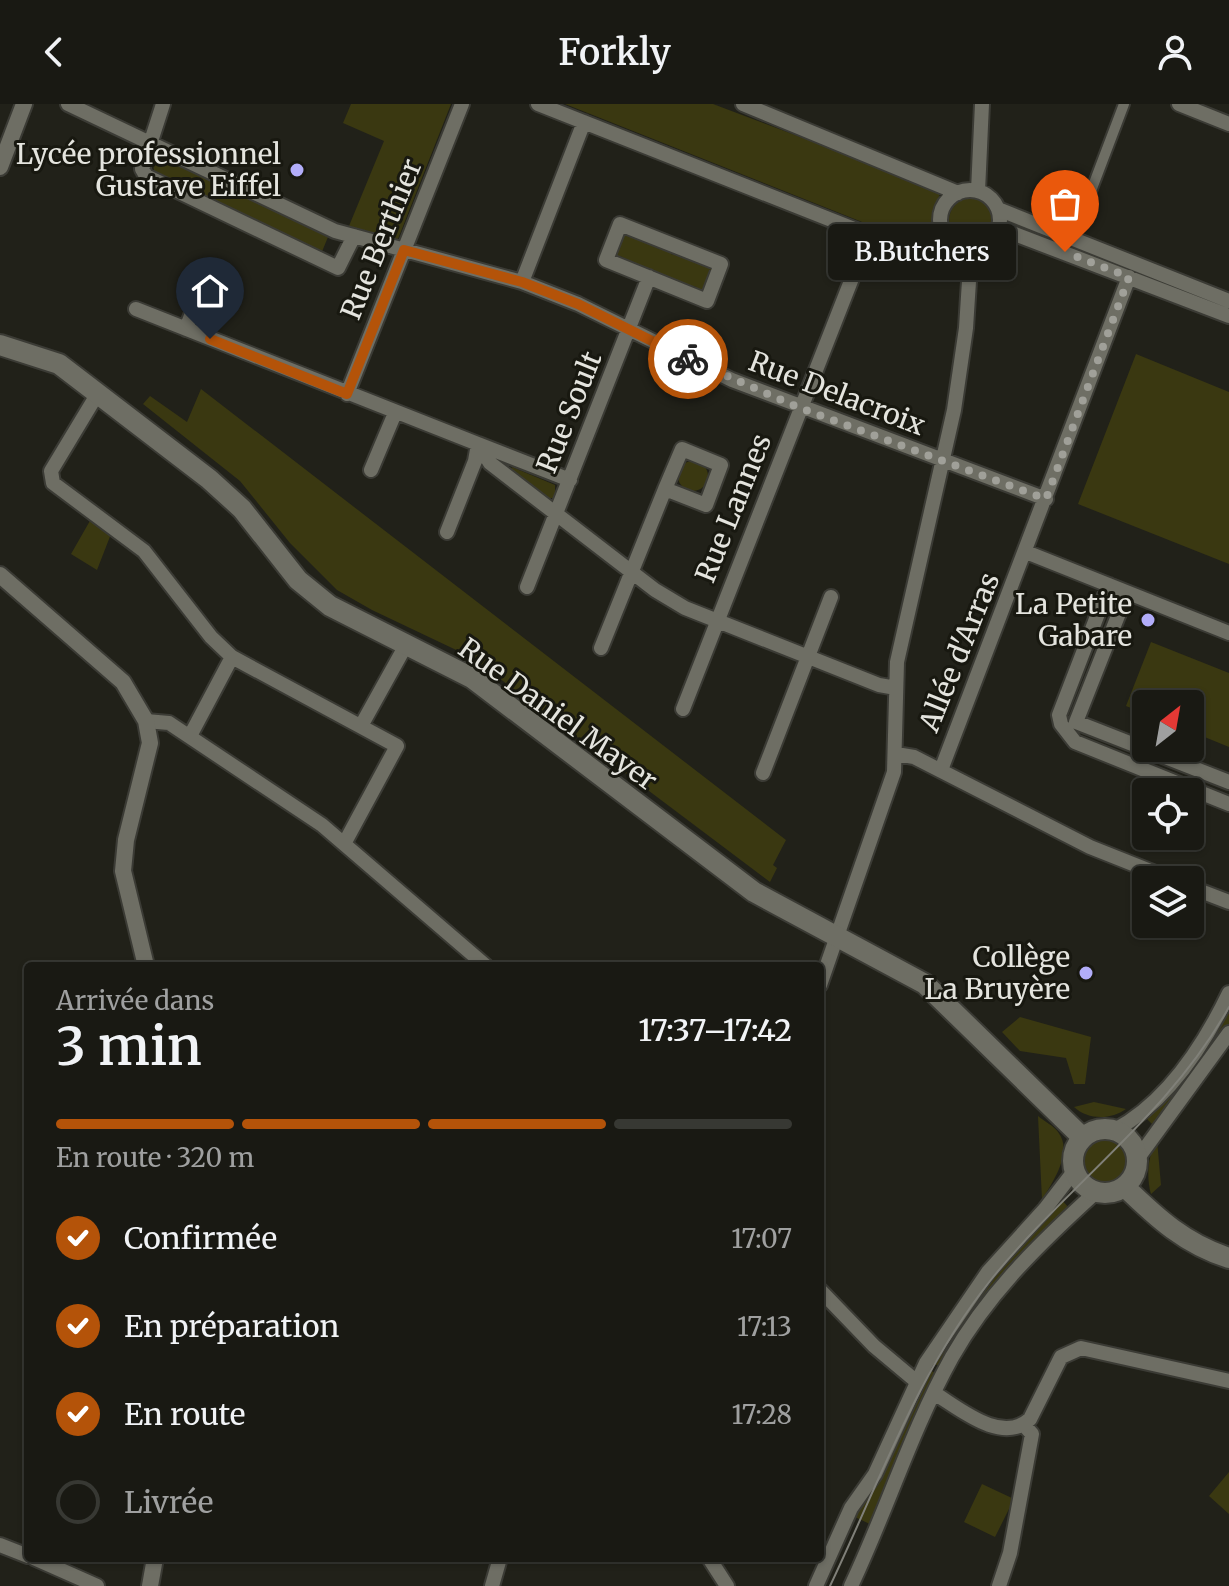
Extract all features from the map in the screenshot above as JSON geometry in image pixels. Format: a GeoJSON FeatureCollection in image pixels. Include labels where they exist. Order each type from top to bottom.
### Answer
{"type":"FeatureCollection","features":[{"type":"Feature","properties":{"kind":"main road","name":"Rue Daniel Mayer"},"geometry":{"type":"LineString","coordinates":[[0,345],[48,358],[98,393],[242,509],[298,580],[330,606],[472,678],[754,892],[914,977],[939,995],[1083,1138]]}},
{"type":"Feature","properties":{"kind":"main road"},"geometry":{"type":"LineString","coordinates":[[1098,1129],[1115,1130],[1131,1141],[1138,1158],[1137,1169],[1125,1187],[1111,1193],[1096,1192],[1082,1183],[1075,1170],[1074,1153],[1083,1138],[1098,1129]]}},
{"type":"Feature","properties":{"kind":"main road"},"geometry":{"type":"LineString","coordinates":[[1125,1187],[1174,1232],[1194,1245],[1229,1258]]}},
{"type":"Feature","properties":{"kind":"street"},"geometry":{"type":"LineString","coordinates":[[0,167],[24,104]]}},
{"type":"Feature","properties":{"kind":"street","name":"Rue Delacroix"},"geometry":{"type":"LineString","coordinates":[[68,104],[150,140],[335,231],[522,282],[732,380],[1046,499]]}},
{"type":"Feature","properties":{"kind":"street"},"geometry":{"type":"LineString","coordinates":[[163,104],[142,169],[146,176],[338,268],[354,236]]}},
{"type":"Feature","properties":{"kind":"street","name":"Rue Berthier"},"geometry":{"type":"LineString","coordinates":[[347,394],[462,104]]}},
{"type":"Feature","properties":{"kind":"street"},"geometry":{"type":"LineString","coordinates":[[538,104],[930,259],[955,245]]}},
{"type":"Feature","properties":{"kind":"street"},"geometry":{"type":"LineString","coordinates":[[743,104],[958,193],[978,191],[993,201],[998,209],[999,228],[989,244],[971,250],[948,240],[941,223],[945,205],[958,193]]}},
{"type":"Feature","properties":{"kind":"street"},"geometry":{"type":"LineString","coordinates":[[978,191],[982,104]]}},
{"type":"Feature","properties":{"kind":"street"},"geometry":{"type":"LineString","coordinates":[[1074,236],[1124,104]]}},
{"type":"Feature","properties":{"kind":"street"},"geometry":{"type":"LineString","coordinates":[[1179,104],[1229,124]]}},
{"type":"Feature","properties":{"kind":"street"},"geometry":{"type":"LineString","coordinates":[[522,282],[584,122]]}},
{"type":"Feature","properties":{"kind":"street"},"geometry":{"type":"LineString","coordinates":[[998,209],[1074,236],[1229,301]]}},
{"type":"Feature","properties":{"kind":"street"},"geometry":{"type":"LineString","coordinates":[[620,224],[721,264],[707,301],[649,277],[606,260],[620,224]]}},
{"type":"Feature","properties":{"kind":"street"},"geometry":{"type":"LineString","coordinates":[[999,228],[1229,316]]}},
{"type":"Feature","properties":{"kind":"street","name":"Rue Lannes"},"geometry":{"type":"LineString","coordinates":[[683,709],[869,235]]}},
{"type":"Feature","properties":{"kind":"street"},"geometry":{"type":"LineString","coordinates":[[824,973],[890,789],[896,754],[896,688],[902,629],[943,462],[966,328],[971,250]]}},
{"type":"Feature","properties":{"kind":"street"},"geometry":{"type":"LineString","coordinates":[[186,329],[208,271]]}},
{"type":"Feature","properties":{"kind":"street","name":"Rue Soult"},"geometry":{"type":"LineString","coordinates":[[527,587],[649,277]]}},
{"type":"Feature","properties":{"kind":"street","name":"Allée d'Arras"},"geometry":{"type":"LineString","coordinates":[[941,770],[1129,277]]}},
{"type":"Feature","properties":{"kind":"street"},"geometry":{"type":"LineString","coordinates":[[136,309],[570,480]]}},
{"type":"Feature","properties":{"kind":"street"},"geometry":{"type":"LineString","coordinates":[[98,393],[51,471],[53,483],[144,551],[211,637],[232,657],[397,746],[344,844]]}},
{"type":"Feature","properties":{"kind":"street"},"geometry":{"type":"LineString","coordinates":[[371,470],[395,413]]}},
{"type":"Feature","properties":{"kind":"street"},"geometry":{"type":"LineString","coordinates":[[478,444],[490,463],[629,570],[685,608],[879,685],[896,688]]}},
{"type":"Feature","properties":{"kind":"street"},"geometry":{"type":"LineString","coordinates":[[447,532],[475,461],[478,444]]}},
{"type":"Feature","properties":{"kind":"street"},"geometry":{"type":"LineString","coordinates":[[601,648],[629,570],[665,489]]}},
{"type":"Feature","properties":{"kind":"street"},"geometry":{"type":"LineString","coordinates":[[1026,552],[1229,633]]}},
{"type":"Feature","properties":{"kind":"street"},"geometry":{"type":"LineString","coordinates":[[0,575],[123,682],[146,721],[150,743],[126,840],[123,871],[145,962]]}},
{"type":"Feature","properties":{"kind":"street"},"geometry":{"type":"LineString","coordinates":[[1109,585],[1059,715],[1071,726],[1229,782]]}},
{"type":"Feature","properties":{"kind":"street"},"geometry":{"type":"LineString","coordinates":[[1127,593],[1071,726],[1075,742],[1229,804]]}},
{"type":"Feature","properties":{"kind":"street"},"geometry":{"type":"LineString","coordinates":[[763,773],[831,597]]}},
{"type":"Feature","properties":{"kind":"street"},"geometry":{"type":"LineString","coordinates":[[361,726],[406,645]]}},
{"type":"Feature","properties":{"kind":"street"},"geometry":{"type":"LineString","coordinates":[[190,736],[232,657]]}},
{"type":"Feature","properties":{"kind":"street"},"geometry":{"type":"LineString","coordinates":[[146,721],[169,723],[190,736],[344,844],[481,962]]}},
{"type":"Feature","properties":{"kind":"street"},"geometry":{"type":"LineString","coordinates":[[896,754],[907,755],[941,770],[1090,847],[1138,866]]}},
{"type":"Feature","properties":{"kind":"street"},"geometry":{"type":"LineString","coordinates":[[1204,892],[1229,902]]}},
{"type":"Feature","properties":{"kind":"street"},"geometry":{"type":"LineString","coordinates":[[1115,1130],[1171,1083],[1208,1032],[1229,993]]}},
{"type":"Feature","properties":{"kind":"street"},"geometry":{"type":"LineString","coordinates":[[1138,1158],[1229,1033]]}},
{"type":"Feature","properties":{"kind":"street"},"geometry":{"type":"LineString","coordinates":[[816,1586],[851,1508],[875,1474],[917,1382],[966,1302],[1075,1170]]}},
{"type":"Feature","properties":{"kind":"street"},"geometry":{"type":"LineString","coordinates":[[851,1586],[884,1515],[893,1480],[953,1356],[1007,1278],[1096,1192]]}},
{"type":"Feature","properties":{"kind":"street"},"geometry":{"type":"LineString","coordinates":[[824,1294],[874,1346],[917,1382]]}},
{"type":"Feature","properties":{"kind":"street"},"geometry":{"type":"LineString","coordinates":[[999,1586],[1010,1553],[1030,1419],[1058,1361],[1072,1350],[1111,1352],[1229,1381]]}},
{"type":"Feature","properties":{"kind":"street"},"geometry":{"type":"LineString","coordinates":[[934,1393],[989,1424],[1028,1430]]}},
{"type":"Feature","properties":{"kind":"street"},"geometry":{"type":"LineString","coordinates":[[0,1545],[24,1554]]}},
{"type":"Feature","properties":{"kind":"street"},"geometry":{"type":"LineString","coordinates":[[43,1562],[97,1586]]}},
{"type":"Feature","properties":{"kind":"street"},"geometry":{"type":"LineString","coordinates":[[150,1586],[154,1562]]}},
{"type":"Feature","properties":{"kind":"street"},"geometry":{"type":"LineString","coordinates":[[492,1586],[499,1562]]}},
{"type":"Feature","properties":{"kind":"street"},"geometry":{"type":"LineString","coordinates":[[712,1562],[727,1586]]}},
{"type":"Feature","properties":{"kind":"shaded area"},"geometry":{"type":"Polygon","coordinates":[[[351,104],[451,104],[398,239],[349,226],[384,141],[343,123],[351,104]]]}},
{"type":"Feature","properties":{"kind":"shaded area"},"geometry":{"type":"Polygon","coordinates":[[[565,104],[713,104],[941,190],[931,225],[943,247],[935,251],[565,104]]]}},
{"type":"Feature","properties":{"kind":"shaded area"},"geometry":{"type":"Polygon","coordinates":[[[159,156],[328,237],[321,254],[154,171],[153,163],[159,156]]]}},
{"type":"Feature","properties":{"kind":"shaded area"},"geometry":{"type":"Polygon","coordinates":[[[971,198],[987,204],[993,220],[987,236],[971,242],[955,236],[949,220],[955,204],[971,198]]]}},
{"type":"Feature","properties":{"kind":"shaded area"},"geometry":{"type":"Polygon","coordinates":[[[627,232],[659,249],[661,245],[673,250],[671,254],[710,265],[712,270],[703,290],[699,292],[696,287],[634,266],[635,263],[620,256],[616,259],[614,254],[623,233],[627,232]]]}},
{"type":"Feature","properties":{"kind":"shaded area"},"geometry":{"type":"Polygon","coordinates":[[[1136,354],[1229,392],[1229,564],[1078,504],[1136,354]]]}},
{"type":"Feature","properties":{"kind":"shaded area"},"geometry":{"type":"Polygon","coordinates":[[[201,389],[786,840],[773,865],[777,868],[770,882],[471,657],[337,590],[290,543],[240,481],[143,404],[150,396],[187,422],[201,389]]]}},
{"type":"Feature","properties":{"kind":"shaded area"},"geometry":{"type":"Polygon","coordinates":[[[693,461],[704,465],[708,476],[704,487],[693,491],[682,487],[678,476],[682,465],[693,461]]]}},
{"type":"Feature","properties":{"kind":"shaded area"},"geometry":{"type":"Polygon","coordinates":[[[512,467],[555,485],[555,498],[548,498],[512,467]]]}},
{"type":"Feature","properties":{"kind":"shaded area"},"geometry":{"type":"Polygon","coordinates":[[[91,519],[111,534],[97,570],[71,554],[91,519]]]}},
{"type":"Feature","properties":{"kind":"shaded area"},"geometry":{"type":"Polygon","coordinates":[[[1151,642],[1229,673],[1229,747],[1204,737],[1204,690],[1132,690],[1151,642]]]}},
{"type":"Feature","properties":{"kind":"shaded area"},"geometry":{"type":"Polygon","coordinates":[[[1132,691],[1132,708],[1126,706],[1132,691]]]}},
{"type":"Feature","properties":{"kind":"shaded area"},"geometry":{"type":"Polygon","coordinates":[[[1229,1001],[1229,1026],[1224,1036],[1155,1127],[1142,1114],[1229,1001]]]}},
{"type":"Feature","properties":{"kind":"shaded area"},"geometry":{"type":"Polygon","coordinates":[[[1020,1017],[1091,1037],[1085,1084],[1074,1084],[1066,1058],[1020,1051],[1002,1032],[1020,1017]]]}},
{"type":"Feature","properties":{"kind":"shaded area"},"geometry":{"type":"Polygon","coordinates":[[[1094,1102],[1126,1109],[1100,1117],[1074,1107],[1094,1102]]]}},
{"type":"Feature","properties":{"kind":"shaded area"},"geometry":{"type":"Polygon","coordinates":[[[1038,1116],[1058,1132],[1064,1149],[1060,1167],[1042,1200],[1038,1116]]]}},
{"type":"Feature","properties":{"kind":"shaded area"},"geometry":{"type":"Polygon","coordinates":[[[1106,1137],[1124,1144],[1131,1162],[1124,1180],[1106,1187],[1088,1180],[1081,1162],[1088,1144],[1106,1137]]]}},
{"type":"Feature","properties":{"kind":"shaded area"},"geometry":{"type":"Polygon","coordinates":[[[1157,1140],[1161,1185],[1151,1194],[1149,1166],[1157,1140]]]}},
{"type":"Feature","properties":{"kind":"shaded area"},"geometry":{"type":"Polygon","coordinates":[[[1058,1196],[1071,1210],[943,1368],[931,1362],[963,1312],[1058,1196]]]}},
{"type":"Feature","properties":{"kind":"shaded area"},"geometry":{"type":"Polygon","coordinates":[[[926,1368],[939,1375],[876,1527],[853,1516],[926,1368]]]}},
{"type":"Feature","properties":{"kind":"shaded area"},"geometry":{"type":"Polygon","coordinates":[[[1229,1472],[1229,1514],[1209,1496],[1229,1472]]]}},
{"type":"Feature","properties":{"kind":"shaded area"},"geometry":{"type":"Polygon","coordinates":[[[982,1484],[1014,1499],[995,1537],[964,1522],[982,1484]]]}},
{"type":"Feature","properties":{"kind":"tram line"},"geometry":{"type":"LineString","coordinates":[[830,1586],[901,1429],[964,1316],[1020,1246],[1177,1082],[1205,1046],[1229,1007]]}},
{"type":"Feature","properties":{"kind":"way so far"},"geometry":{"type":"LineString","coordinates":[[688,359],[800,408],[1046,499],[1129,277],[1065,252]]}},
{"type":"Feature","properties":{"kind":"place","name":"Lycée professionnel Gustave Eiffel"},"geometry":{"type":"Point","coordinates":[297,170]}},
{"type":"Feature","properties":{"kind":"place","name":"B.Butchers"},"geometry":{"type":"Point","coordinates":[1065,252]}},
{"type":"Feature","properties":{"kind":"place","name":"La Petite Gabare"},"geometry":{"type":"Point","coordinates":[1148,620]}},
{"type":"Feature","properties":{"kind":"place","name":"Collège La Bruyère"},"geometry":{"type":"Point","coordinates":[1086,973]}},
{"type":"Feature","properties":{"kind":"route"},"geometry":{"type":"LineString","coordinates":[[210,339],[347,394],[404,250],[522,282],[578,304],[688,359]]}}]}
